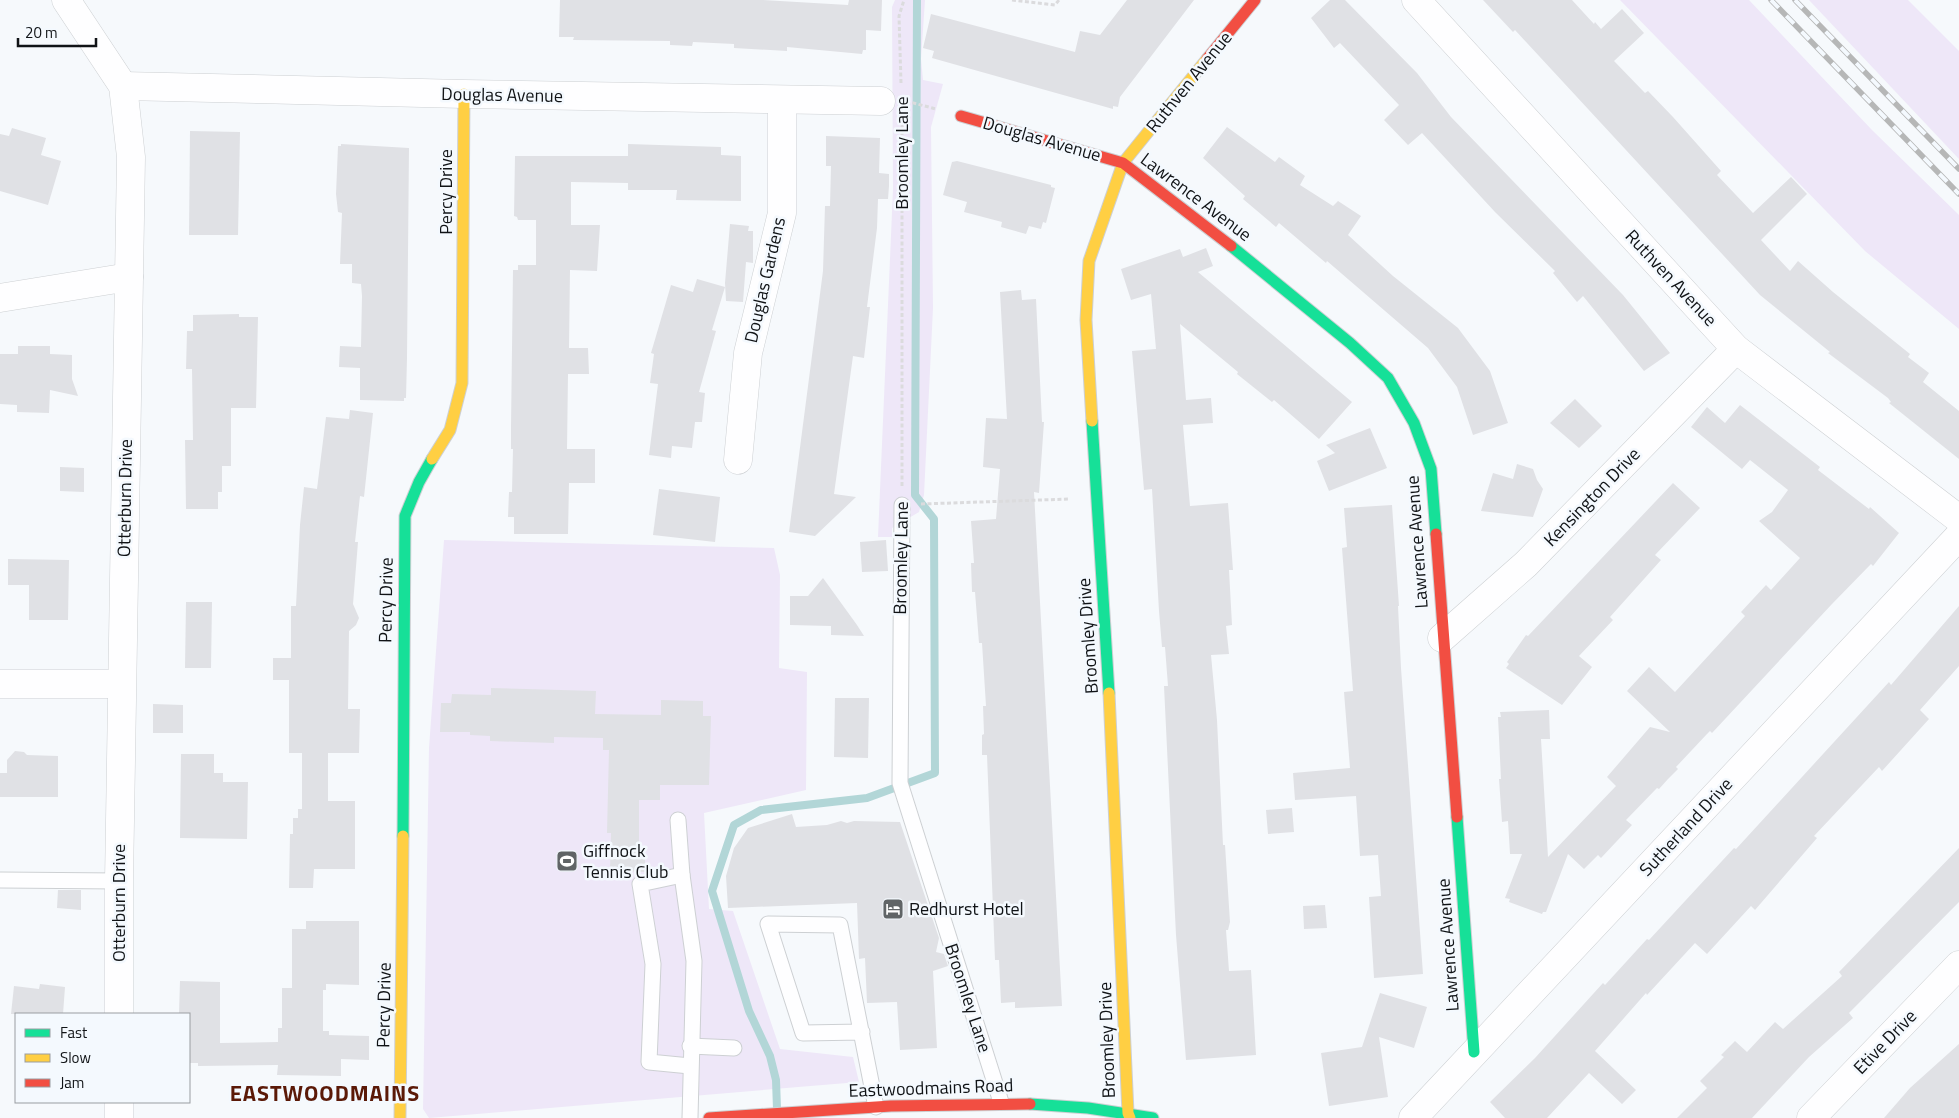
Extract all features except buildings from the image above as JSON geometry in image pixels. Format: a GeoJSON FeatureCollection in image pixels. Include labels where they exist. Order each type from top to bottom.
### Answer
{"type":"FeatureCollection","features":[{"type":"Feature","properties":{"kind":"street","name":"Otterburn Drive"},"geometry":{"type":"LineString","coordinates":[[66,0],[123,86],[131,157],[118,941],[119,1013]]}},
{"type":"Feature","properties":{"kind":"street","name":"Ruthven Avenue"},"geometry":{"type":"LineString","coordinates":[[1123,163],[1255,0]]}},
{"type":"Feature","properties":{"kind":"street","name":"Ruthven Avenue"},"geometry":{"type":"LineString","coordinates":[[1416,0],[1736,349],[1959,519]]}},
{"type":"Feature","properties":{"kind":"street","name":"Douglas Avenue"},"geometry":{"type":"LineString","coordinates":[[123,86],[782,100],[895,97]]}},
{"type":"Feature","properties":{"kind":"street","name":"Percy Drive"},"geometry":{"type":"LineString","coordinates":[[400,1118],[405,516],[419,482],[450,430],[462,383],[464,94]]}},
{"type":"Feature","properties":{"kind":"street","name":"Douglas Gardens"},"geometry":{"type":"LineString","coordinates":[[738,460],[748,353],[782,213],[782,100]]}},
{"type":"Feature","properties":{"kind":"street","name":"Douglas Avenue"},"geometry":{"type":"LineString","coordinates":[[961,116],[1123,163]]}},
{"type":"Feature","properties":{"kind":"street","name":"Broomley Drive"},"geometry":{"type":"LineString","coordinates":[[1123,163],[1089,261],[1086,320],[1113,754],[1129,1115]]}},
{"type":"Feature","properties":{"kind":"street","name":"Lawrence Avenue"},"geometry":{"type":"LineString","coordinates":[[1123,163],[1258,266],[1350,343],[1388,378],[1414,423],[1431,469],[1474,1052]]}},
{"type":"Feature","properties":{"kind":"street"},"geometry":{"type":"LineString","coordinates":[[0,298],[128,276]]}},
{"type":"Feature","properties":{"kind":"street","name":"Kensington Drive"},"geometry":{"type":"LineString","coordinates":[[1442,638],[1526,564],[1736,349]]}},
{"type":"Feature","properties":{"kind":"street","name":"Sutherland Drive"},"geometry":{"type":"LineString","coordinates":[[1413,1118],[1959,536]]}},
{"type":"Feature","properties":{"kind":"street"},"geometry":{"type":"LineString","coordinates":[[0,684],[122,684]]}},
{"type":"Feature","properties":{"kind":"street","name":"Etive Drive"},"geometry":{"type":"LineString","coordinates":[[1812,1118],[1959,965]]}},
{"type":"Feature","properties":{"kind":"street"},"geometry":{"type":"LineString","coordinates":[[119,1103],[119,1118]]}},
{"type":"Feature","properties":{"kind":"street","name":"Eastwoodmains Road"},"geometry":{"type":"LineString","coordinates":[[709,1118],[778,1111],[876,1107],[987,1107],[1056,1104],[1153,1118]]}},
{"type":"Feature","properties":{"kind":"lane","name":"Broomley Lane"},"geometry":{"type":"LineString","coordinates":[[902,505],[900,783],[987,1107]]}},
{"type":"Feature","properties":{"kind":"lane"},"geometry":{"type":"LineString","coordinates":[[678,820],[682,875],[694,961],[690,1046],[690,1118]]}},
{"type":"Feature","properties":{"kind":"lane"},"geometry":{"type":"LineString","coordinates":[[682,875],[640,884],[653,964],[649,1062],[690,1066]]}},
{"type":"Feature","properties":{"kind":"lane"},"geometry":{"type":"LineString","coordinates":[[0,880],[119,889]]}},
{"type":"Feature","properties":{"kind":"lane"},"geometry":{"type":"LineString","coordinates":[[862,1032],[803,1033],[768,924],[840,925],[862,1032],[876,1107]]}},
{"type":"Feature","properties":{"kind":"lane"},"geometry":{"type":"LineString","coordinates":[[690,1046],[734,1048]]}},
{"type":"Feature","properties":{"kind":"path","name":"Broomley Lane"},"geometry":{"type":"LineString","coordinates":[[902,505],[895,97],[899,16],[904,0]]}},
{"type":"Feature","properties":{"kind":"path"},"geometry":{"type":"LineString","coordinates":[[1012,0],[1055,4],[1059,0]]}},
{"type":"Feature","properties":{"kind":"path"},"geometry":{"type":"LineString","coordinates":[[895,97],[961,116]]}},
{"type":"Feature","properties":{"kind":"path"},"geometry":{"type":"LineString","coordinates":[[902,505],[1096,498]]}},
{"type":"Feature","properties":{"kind":"shaded area"},"geometry":{"type":"Polygon","coordinates":[[[895,0],[925,0],[921,59],[923,80],[943,84],[931,127],[933,308],[924,495],[919,512],[892,528],[892,537],[878,537],[893,189],[892,7],[895,0]]]}},
{"type":"Feature","properties":{"kind":"shaded area"},"geometry":{"type":"Polygon","coordinates":[[[1620,0],[1749,0],[1872,130],[1959,215],[1959,329],[1865,251],[1620,0]]]}},
{"type":"Feature","properties":{"kind":"shaded area"},"geometry":{"type":"Polygon","coordinates":[[[1809,0],[1908,0],[1959,51],[1959,159],[1809,0]]]}},
{"type":"Feature","properties":{"kind":"shaded area","name":"Giffnock Tennis Club"},"geometry":{"type":"Polygon","coordinates":[[[444,540],[774,548],[780,575],[779,668],[807,672],[806,790],[704,813],[709,909],[733,911],[780,1049],[853,1057],[859,1082],[429,1118],[423,1109],[429,748],[444,540]]]}},
{"type":"Feature","properties":{"kind":"waterway"},"geometry":{"type":"LineString","coordinates":[[777,1109],[776,1080],[770,1056],[749,1011],[712,891],[734,825],[761,810],[867,798],[935,773],[934,519],[915,495],[917,0]]}},
{"type":"Feature","properties":{"kind":"railway"},"geometry":{"type":"LineString","coordinates":[[1771,0],[1959,194]]}},
{"type":"Feature","properties":{"kind":"railway"},"geometry":{"type":"LineString","coordinates":[[1795,0],[1959,169]]}},
{"type":"Feature","properties":{"kind":"traffic: fast"},"geometry":{"type":"LineString","coordinates":[[1231,246],[1350,343],[1388,378],[1414,423],[1431,469],[1436,534]]}},
{"type":"Feature","properties":{"kind":"traffic: fast"},"geometry":{"type":"LineString","coordinates":[[1092,421],[1109,693]]}},
{"type":"Feature","properties":{"kind":"traffic: fast"},"geometry":{"type":"LineString","coordinates":[[403,836],[405,516],[419,482],[432,459]]}},
{"type":"Feature","properties":{"kind":"traffic: fast"},"geometry":{"type":"LineString","coordinates":[[1457,817],[1474,1052]]}},
{"type":"Feature","properties":{"kind":"traffic: fast"},"geometry":{"type":"LineString","coordinates":[[1030,1104],[1088,1108],[1153,1118]]}},
{"type":"Feature","properties":{"kind":"traffic: slow"},"geometry":{"type":"LineString","coordinates":[[1092,421],[1086,320],[1089,261],[1123,163],[1207,59]]}},
{"type":"Feature","properties":{"kind":"traffic: slow"},"geometry":{"type":"LineString","coordinates":[[432,459],[450,430],[462,383],[464,94]]}},
{"type":"Feature","properties":{"kind":"traffic: slow"},"geometry":{"type":"LineString","coordinates":[[1109,693],[1128,1113],[1130,1118]]}},
{"type":"Feature","properties":{"kind":"traffic: slow"},"geometry":{"type":"LineString","coordinates":[[400,1118],[403,836]]}},
{"type":"Feature","properties":{"kind":"traffic: jam"},"geometry":{"type":"LineString","coordinates":[[1207,59],[1255,0]]}},
{"type":"Feature","properties":{"kind":"traffic: jam"},"geometry":{"type":"LineString","coordinates":[[961,116],[1123,163],[1231,246]]}},
{"type":"Feature","properties":{"kind":"traffic: jam"},"geometry":{"type":"LineString","coordinates":[[1436,534],[1457,817]]}},
{"type":"Feature","properties":{"kind":"traffic: jam"},"geometry":{"type":"LineString","coordinates":[[709,1118],[891,1106],[1030,1104]]}},
{"type":"Feature","properties":{"kind":"place","name":"Giffnock Tennis Club"},"geometry":{"type":"Point","coordinates":[567,861]}},
{"type":"Feature","properties":{"kind":"place","name":"Redhurst Hotel"},"geometry":{"type":"Point","coordinates":[893,909]}},
{"type":"Feature","properties":{"kind":"district","name":"EASTWOODMAINS"},"geometry":{"type":"Point","coordinates":[325,1093]}}]}
